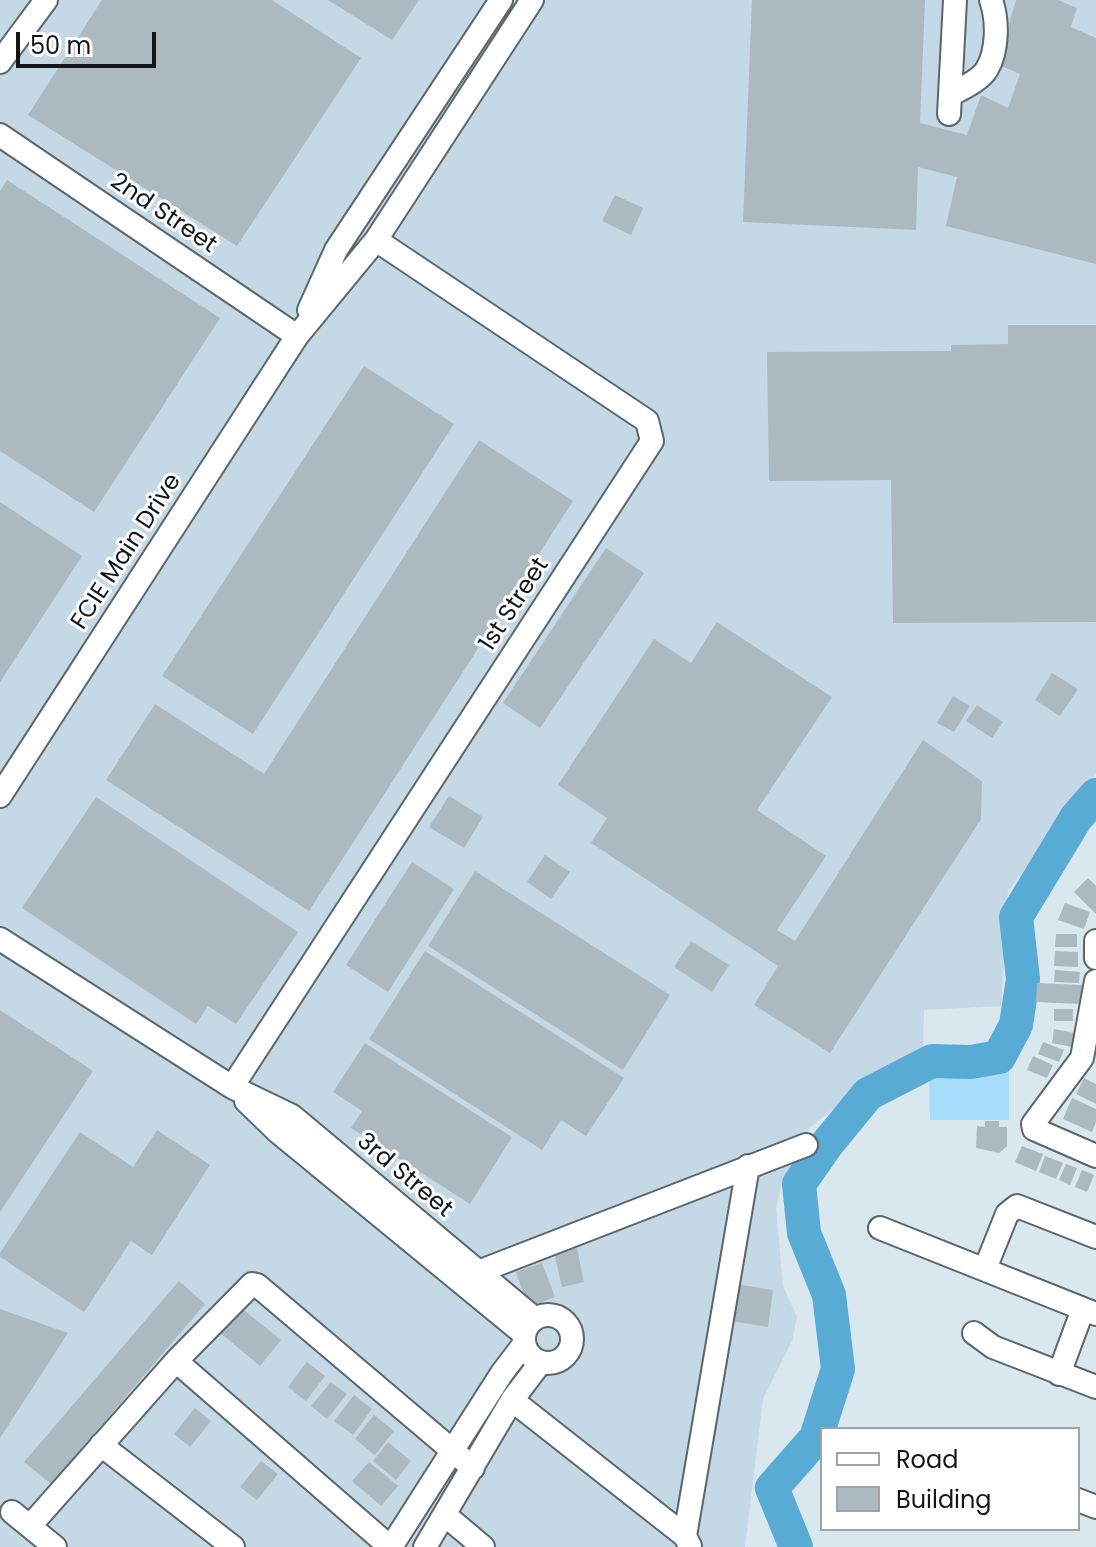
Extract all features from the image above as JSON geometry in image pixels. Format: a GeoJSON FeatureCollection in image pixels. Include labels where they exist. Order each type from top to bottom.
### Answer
{"type":"FeatureCollection","features":[{"type":"Feature","properties":{"kind":"street"},"geometry":{"type":"LineString","coordinates":[[0,62],[46,0]]}},
{"type":"Feature","properties":{"kind":"street","name":"FCIE Main Drive"},"geometry":{"type":"LineString","coordinates":[[297,336],[336,250],[501,0]]}},
{"type":"Feature","properties":{"kind":"street","name":"FCIE Main Drive"},"geometry":{"type":"LineString","coordinates":[[0,796],[6,772],[297,336],[376,240],[532,0]]}},
{"type":"Feature","properties":{"kind":"street"},"geometry":{"type":"LineString","coordinates":[[955,0],[950,105],[986,72],[993,51],[996,21],[991,0]]}},
{"type":"Feature","properties":{"kind":"street","name":"2nd Street"},"geometry":{"type":"LineString","coordinates":[[0,135],[297,336]]}},
{"type":"Feature","properties":{"kind":"street","name":"1st Street"},"geometry":{"type":"LineString","coordinates":[[232,1087],[652,441],[647,421],[376,240]]}},
{"type":"Feature","properties":{"kind":"street","name":"3rd Street"},"geometry":{"type":"LineString","coordinates":[[0,939],[232,1087],[278,1132],[472,1278],[528,1332]]}},
{"type":"Feature","properties":{"kind":"street"},"geometry":{"type":"LineString","coordinates":[[1096,941],[1096,958]]}},
{"type":"Feature","properties":{"kind":"street"},"geometry":{"type":"LineString","coordinates":[[1096,981],[1089,1061],[1034,1119],[1034,1129],[1096,1156]]}},
{"type":"Feature","properties":{"kind":"street"},"geometry":{"type":"LineString","coordinates":[[472,1278],[806,1145]]}},
{"type":"Feature","properties":{"kind":"street"},"geometry":{"type":"LineString","coordinates":[[512,1400],[688,1541],[748,1166]]}},
{"type":"Feature","properties":{"kind":"street"},"geometry":{"type":"LineString","coordinates":[[985,1269],[1007,1214],[1017,1206],[1096,1237]]}},
{"type":"Feature","properties":{"kind":"street"},"geometry":{"type":"LineString","coordinates":[[880,1228],[1090,1312],[1059,1374]]}},
{"type":"Feature","properties":{"kind":"street"},"geometry":{"type":"LineString","coordinates":[[55,1547],[21,1519],[101,1445],[247,1286],[257,1285],[473,1468]]}},
{"type":"Feature","properties":{"kind":"street"},"geometry":{"type":"LineString","coordinates":[[176,1361],[390,1547],[528,1332],[553,1315],[571,1331],[571,1346],[563,1359],[548,1364],[541,1362],[527,1352],[528,1332]]}},
{"type":"Feature","properties":{"kind":"street"},"geometry":{"type":"LineString","coordinates":[[974,1333],[993,1347],[1096,1387]]}},
{"type":"Feature","properties":{"kind":"street"},"geometry":{"type":"LineString","coordinates":[[425,1547],[512,1400],[541,1362]]}},
{"type":"Feature","properties":{"kind":"street"},"geometry":{"type":"LineString","coordinates":[[101,1445],[233,1547]]}},
{"type":"Feature","properties":{"kind":"street"},"geometry":{"type":"LineString","coordinates":[[445,1515],[483,1547]]}},
{"type":"Feature","properties":{"kind":"shaded area"},"geometry":{"type":"Polygon","coordinates":[[[0,0],[1096,0],[1096,774],[1008,891],[1001,1006],[924,1010],[923,1055],[862,1086],[808,1129],[812,1148],[782,1182],[776,1208],[783,1286],[797,1317],[792,1341],[763,1399],[745,1547],[0,1547],[0,0]]]}},
{"type":"Feature","properties":{"kind":"shaded area"},"geometry":{"type":"Polygon","coordinates":[[[1009,1071],[1009,1120],[930,1120],[929,1072],[1009,1071]]]}},
{"type":"Feature","properties":{"kind":"building"},"geometry":{"type":"Polygon","coordinates":[[[102,0],[272,0],[361,58],[237,246],[28,115],[102,0]]]}},
{"type":"Feature","properties":{"kind":"building"},"geometry":{"type":"Polygon","coordinates":[[[328,0],[419,0],[392,40],[328,0]]]}},
{"type":"Feature","properties":{"kind":"building"},"geometry":{"type":"Polygon","coordinates":[[[752,0],[925,0],[920,123],[967,135],[981,95],[1008,108],[1020,74],[997,64],[1016,0],[1058,0],[1077,8],[1071,27],[1096,38],[1096,264],[946,226],[957,177],[918,167],[916,230],[743,222],[752,0]]]}},
{"type":"Feature","properties":{"kind":"building"},"geometry":{"type":"Polygon","coordinates":[[[7,180],[220,318],[94,512],[0,451],[0,191],[7,180]]]}},
{"type":"Feature","properties":{"kind":"building"},"geometry":{"type":"Polygon","coordinates":[[[615,195],[643,208],[631,235],[602,221],[615,195]]]}},
{"type":"Feature","properties":{"kind":"building"},"geometry":{"type":"Polygon","coordinates":[[[1008,325],[1096,325],[1096,622],[893,623],[891,480],[769,481],[767,352],[951,351],[951,345],[1008,344],[1008,325]]]}},
{"type":"Feature","properties":{"kind":"building"},"geometry":{"type":"Polygon","coordinates":[[[364,366],[454,424],[253,734],[162,676],[364,366]]]}},
{"type":"Feature","properties":{"kind":"building"},"geometry":{"type":"Polygon","coordinates":[[[479,440],[573,501],[309,911],[106,780],[155,704],[264,774],[479,440]]]}},
{"type":"Feature","properties":{"kind":"building"},"geometry":{"type":"Polygon","coordinates":[[[0,502],[82,556],[0,682],[0,502]]]}},
{"type":"Feature","properties":{"kind":"building"},"geometry":{"type":"Polygon","coordinates":[[[606,548],[644,573],[540,728],[503,703],[606,548]]]}},
{"type":"Feature","properties":{"kind":"building"},"geometry":{"type":"Polygon","coordinates":[[[717,622],[832,697],[757,810],[826,856],[777,930],[795,941],[923,740],[982,781],[981,819],[830,1053],[754,1005],[778,966],[591,843],[607,818],[558,785],[654,639],[691,663],[717,622]]]}},
{"type":"Feature","properties":{"kind":"building"},"geometry":{"type":"Polygon","coordinates":[[[1052,673],[1078,689],[1060,716],[1035,700],[1052,673]]]}},
{"type":"Feature","properties":{"kind":"building"},"geometry":{"type":"Polygon","coordinates":[[[953,696],[970,706],[954,732],[937,723],[953,696]]]}},
{"type":"Feature","properties":{"kind":"building"},"geometry":{"type":"Polygon","coordinates":[[[977,705],[1003,722],[992,738],[966,721],[977,705]]]}},
{"type":"Feature","properties":{"kind":"building"},"geometry":{"type":"Polygon","coordinates":[[[449,796],[483,817],[464,848],[429,827],[449,796]]]}},
{"type":"Feature","properties":{"kind":"building"},"geometry":{"type":"Polygon","coordinates":[[[96,797],[298,932],[236,1024],[208,1006],[196,1024],[22,908],[96,797]]]}},
{"type":"Feature","properties":{"kind":"building"},"geometry":{"type":"Polygon","coordinates":[[[545,855],[570,872],[551,899],[527,882],[545,855]]]}},
{"type":"Feature","properties":{"kind":"building"},"geometry":{"type":"Polygon","coordinates":[[[412,862],[454,889],[388,992],[346,965],[412,862]]]}},
{"type":"Feature","properties":{"kind":"building"},"geometry":{"type":"Polygon","coordinates":[[[475,871],[670,995],[623,1070],[428,946],[475,871]]]}},
{"type":"Feature","properties":{"kind":"building"},"geometry":{"type":"Polygon","coordinates":[[[1088,878],[1096,886],[1096,914],[1074,892],[1088,878]]]}},
{"type":"Feature","properties":{"kind":"building"},"geometry":{"type":"Polygon","coordinates":[[[1065,903],[1090,912],[1084,929],[1058,920],[1065,903]]]}},
{"type":"Feature","properties":{"kind":"building"},"geometry":{"type":"Polygon","coordinates":[[[1056,934],[1077,934],[1077,947],[1055,947],[1056,934]]]}},
{"type":"Feature","properties":{"kind":"building"},"geometry":{"type":"Polygon","coordinates":[[[691,941],[729,965],[712,992],[674,967],[691,941]]]}},
{"type":"Feature","properties":{"kind":"building"},"geometry":{"type":"Polygon","coordinates":[[[425,951],[624,1078],[586,1136],[561,1120],[542,1150],[369,1039],[425,951]]]}},
{"type":"Feature","properties":{"kind":"building"},"geometry":{"type":"Polygon","coordinates":[[[1055,951],[1078,952],[1078,967],[1054,966],[1055,951]]]}},
{"type":"Feature","properties":{"kind":"building"},"geometry":{"type":"Polygon","coordinates":[[[1055,970],[1080,972],[1079,983],[1054,982],[1055,970]]]}},
{"type":"Feature","properties":{"kind":"building"},"geometry":{"type":"Polygon","coordinates":[[[1037,983],[1082,985],[1081,1004],[1036,1002],[1037,983]]]}},
{"type":"Feature","properties":{"kind":"building"},"geometry":{"type":"Polygon","coordinates":[[[1054,1009],[1073,1009],[1073,1021],[1054,1021],[1054,1009]]]}},
{"type":"Feature","properties":{"kind":"building"},"geometry":{"type":"Polygon","coordinates":[[[0,1010],[93,1071],[0,1212],[0,1010]]]}},
{"type":"Feature","properties":{"kind":"building"},"geometry":{"type":"Polygon","coordinates":[[[1054,1029],[1075,1033],[1073,1047],[1052,1043],[1054,1029]]]}},
{"type":"Feature","properties":{"kind":"building"},"geometry":{"type":"Polygon","coordinates":[[[1043,1042],[1064,1050],[1059,1062],[1038,1054],[1043,1042]]]}},
{"type":"Feature","properties":{"kind":"building"},"geometry":{"type":"Polygon","coordinates":[[[365,1043],[512,1137],[470,1204],[351,1128],[362,1111],[333,1092],[365,1043]]]}},
{"type":"Feature","properties":{"kind":"building"},"geometry":{"type":"Polygon","coordinates":[[[1033,1056],[1053,1065],[1047,1078],[1027,1070],[1033,1056]]]}},
{"type":"Feature","properties":{"kind":"building"},"geometry":{"type":"Polygon","coordinates":[[[1084,1078],[1096,1084],[1096,1104],[1076,1094],[1084,1078]]]}},
{"type":"Feature","properties":{"kind":"building"},"geometry":{"type":"Polygon","coordinates":[[[1072,1098],[1096,1109],[1092,1132],[1063,1119],[1072,1098]]]}},
{"type":"Feature","properties":{"kind":"building"},"geometry":{"type":"Polygon","coordinates":[[[985,1121],[999,1121],[999,1127],[1007,1127],[1007,1146],[999,1153],[976,1148],[977,1126],[985,1127],[985,1121]]]}},
{"type":"Feature","properties":{"kind":"building"},"geometry":{"type":"Polygon","coordinates":[[[157,1130],[210,1165],[152,1255],[131,1241],[84,1312],[0,1257],[80,1132],[133,1167],[157,1130]]]}},
{"type":"Feature","properties":{"kind":"building"},"geometry":{"type":"Polygon","coordinates":[[[1022,1146],[1043,1154],[1036,1171],[1015,1162],[1022,1146]]]}},
{"type":"Feature","properties":{"kind":"building"},"geometry":{"type":"Polygon","coordinates":[[[1045,1156],[1063,1163],[1056,1179],[1039,1172],[1045,1156]]]}},
{"type":"Feature","properties":{"kind":"building"},"geometry":{"type":"Polygon","coordinates":[[[1066,1164],[1077,1168],[1070,1185],[1059,1180],[1066,1164]]]}},
{"type":"Feature","properties":{"kind":"building"},"geometry":{"type":"Polygon","coordinates":[[[1082,1170],[1094,1175],[1087,1192],[1075,1187],[1082,1170]]]}},
{"type":"Feature","properties":{"kind":"building"},"geometry":{"type":"Polygon","coordinates":[[[577,1248],[584,1282],[562,1287],[554,1252],[577,1248]]]}},
{"type":"Feature","properties":{"kind":"building"},"geometry":{"type":"Polygon","coordinates":[[[542,1263],[555,1297],[528,1307],[516,1272],[542,1263]]]}},
{"type":"Feature","properties":{"kind":"building"},"geometry":{"type":"Polygon","coordinates":[[[179,1281],[205,1304],[51,1484],[24,1462],[179,1281]]]}},
{"type":"Feature","properties":{"kind":"building"},"geometry":{"type":"Polygon","coordinates":[[[735,1284],[773,1290],[768,1327],[730,1321],[735,1284]]]}},
{"type":"Feature","properties":{"kind":"building"},"geometry":{"type":"Polygon","coordinates":[[[240,1307],[281,1340],[260,1366],[219,1332],[240,1307]]]}},
{"type":"Feature","properties":{"kind":"building"},"geometry":{"type":"Polygon","coordinates":[[[0,1309],[68,1333],[0,1438],[0,1309]]]}},
{"type":"Feature","properties":{"kind":"building"},"geometry":{"type":"Polygon","coordinates":[[[307,1362],[325,1376],[306,1401],[288,1387],[307,1362]]]}},
{"type":"Feature","properties":{"kind":"building"},"geometry":{"type":"Polygon","coordinates":[[[331,1382],[347,1394],[327,1419],[311,1406],[331,1382]]]}},
{"type":"Feature","properties":{"kind":"building"},"geometry":{"type":"Polygon","coordinates":[[[354,1395],[372,1409],[353,1435],[334,1421],[354,1395]]]}},
{"type":"Feature","properties":{"kind":"building"},"geometry":{"type":"Polygon","coordinates":[[[195,1408],[211,1421],[190,1447],[174,1434],[195,1408]]]}},
{"type":"Feature","properties":{"kind":"building"},"geometry":{"type":"Polygon","coordinates":[[[374,1415],[394,1431],[375,1455],[355,1439],[374,1415]]]}},
{"type":"Feature","properties":{"kind":"building"},"geometry":{"type":"Polygon","coordinates":[[[388,1442],[411,1461],[396,1480],[373,1461],[388,1442]]]}},
{"type":"Feature","properties":{"kind":"building"},"geometry":{"type":"Polygon","coordinates":[[[261,1461],[278,1474],[257,1500],[240,1487],[261,1461]]]}},
{"type":"Feature","properties":{"kind":"building"},"geometry":{"type":"Polygon","coordinates":[[[369,1462],[398,1486],[381,1506],[352,1481],[369,1462]]]}},
{"type":"Feature","properties":{"kind":"waterway"},"geometry":{"type":"LineString","coordinates":[[796,1547],[772,1488],[816,1438],[838,1369],[829,1295],[804,1233],[799,1184],[868,1094],[932,1061],[971,1062],[999,1057],[1016,1025],[1023,979],[1016,917],[1076,818],[1096,795]]}}]}
